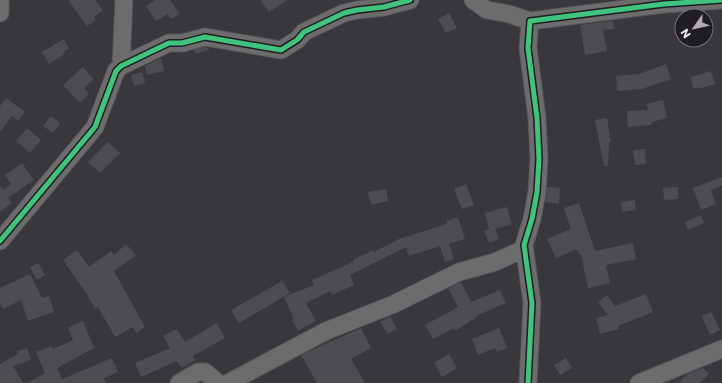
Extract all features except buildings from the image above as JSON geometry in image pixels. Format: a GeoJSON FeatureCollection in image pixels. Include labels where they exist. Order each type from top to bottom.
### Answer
{"type":"FeatureCollection","features":[{"type":"Feature","properties":{"kind":"street"},"geometry":{"type":"LineString","coordinates":[[121,66],[124,0]]}},
{"type":"Feature","properties":{"kind":"street"},"geometry":{"type":"LineString","coordinates":[[0,241],[95,127],[116,71],[121,66],[167,43],[192,41],[205,38],[280,50],[297,40],[304,32],[344,13],[384,7],[410,0]]}},
{"type":"Feature","properties":{"kind":"street"},"geometry":{"type":"LineString","coordinates":[[473,0],[487,10],[509,14],[530,21],[664,4],[722,0]]}},
{"type":"Feature","properties":{"kind":"street"},"geometry":{"type":"LineString","coordinates":[[0,1],[0,13]]}},
{"type":"Feature","properties":{"kind":"street"},"geometry":{"type":"LineString","coordinates":[[528,383],[532,303],[524,249],[525,238],[532,219],[538,192],[536,118],[528,48],[530,21]]}},
{"type":"Feature","properties":{"kind":"street"},"geometry":{"type":"LineString","coordinates":[[228,383],[326,331],[394,304],[459,272],[496,262],[524,249]]}},
{"type":"Feature","properties":{"kind":"street"},"geometry":{"type":"LineString","coordinates":[[638,383],[681,367],[722,348]]}},
{"type":"Feature","properties":{"kind":"street"},"geometry":{"type":"LineString","coordinates":[[179,383],[198,372],[205,372],[218,383]]}},
{"type":"Feature","properties":{"kind":"cycle path"},"geometry":{"type":"LineString","coordinates":[[0,241],[95,127],[116,71],[121,66],[169,43],[182,43],[205,37],[281,50],[297,40],[304,32],[344,13],[384,7],[410,0]]}},
{"type":"Feature","properties":{"kind":"cycle path"},"geometry":{"type":"LineString","coordinates":[[528,383],[532,303],[524,245],[532,219],[537,192],[539,159],[537,118],[528,48],[530,21],[664,4],[722,0]]}}]}
